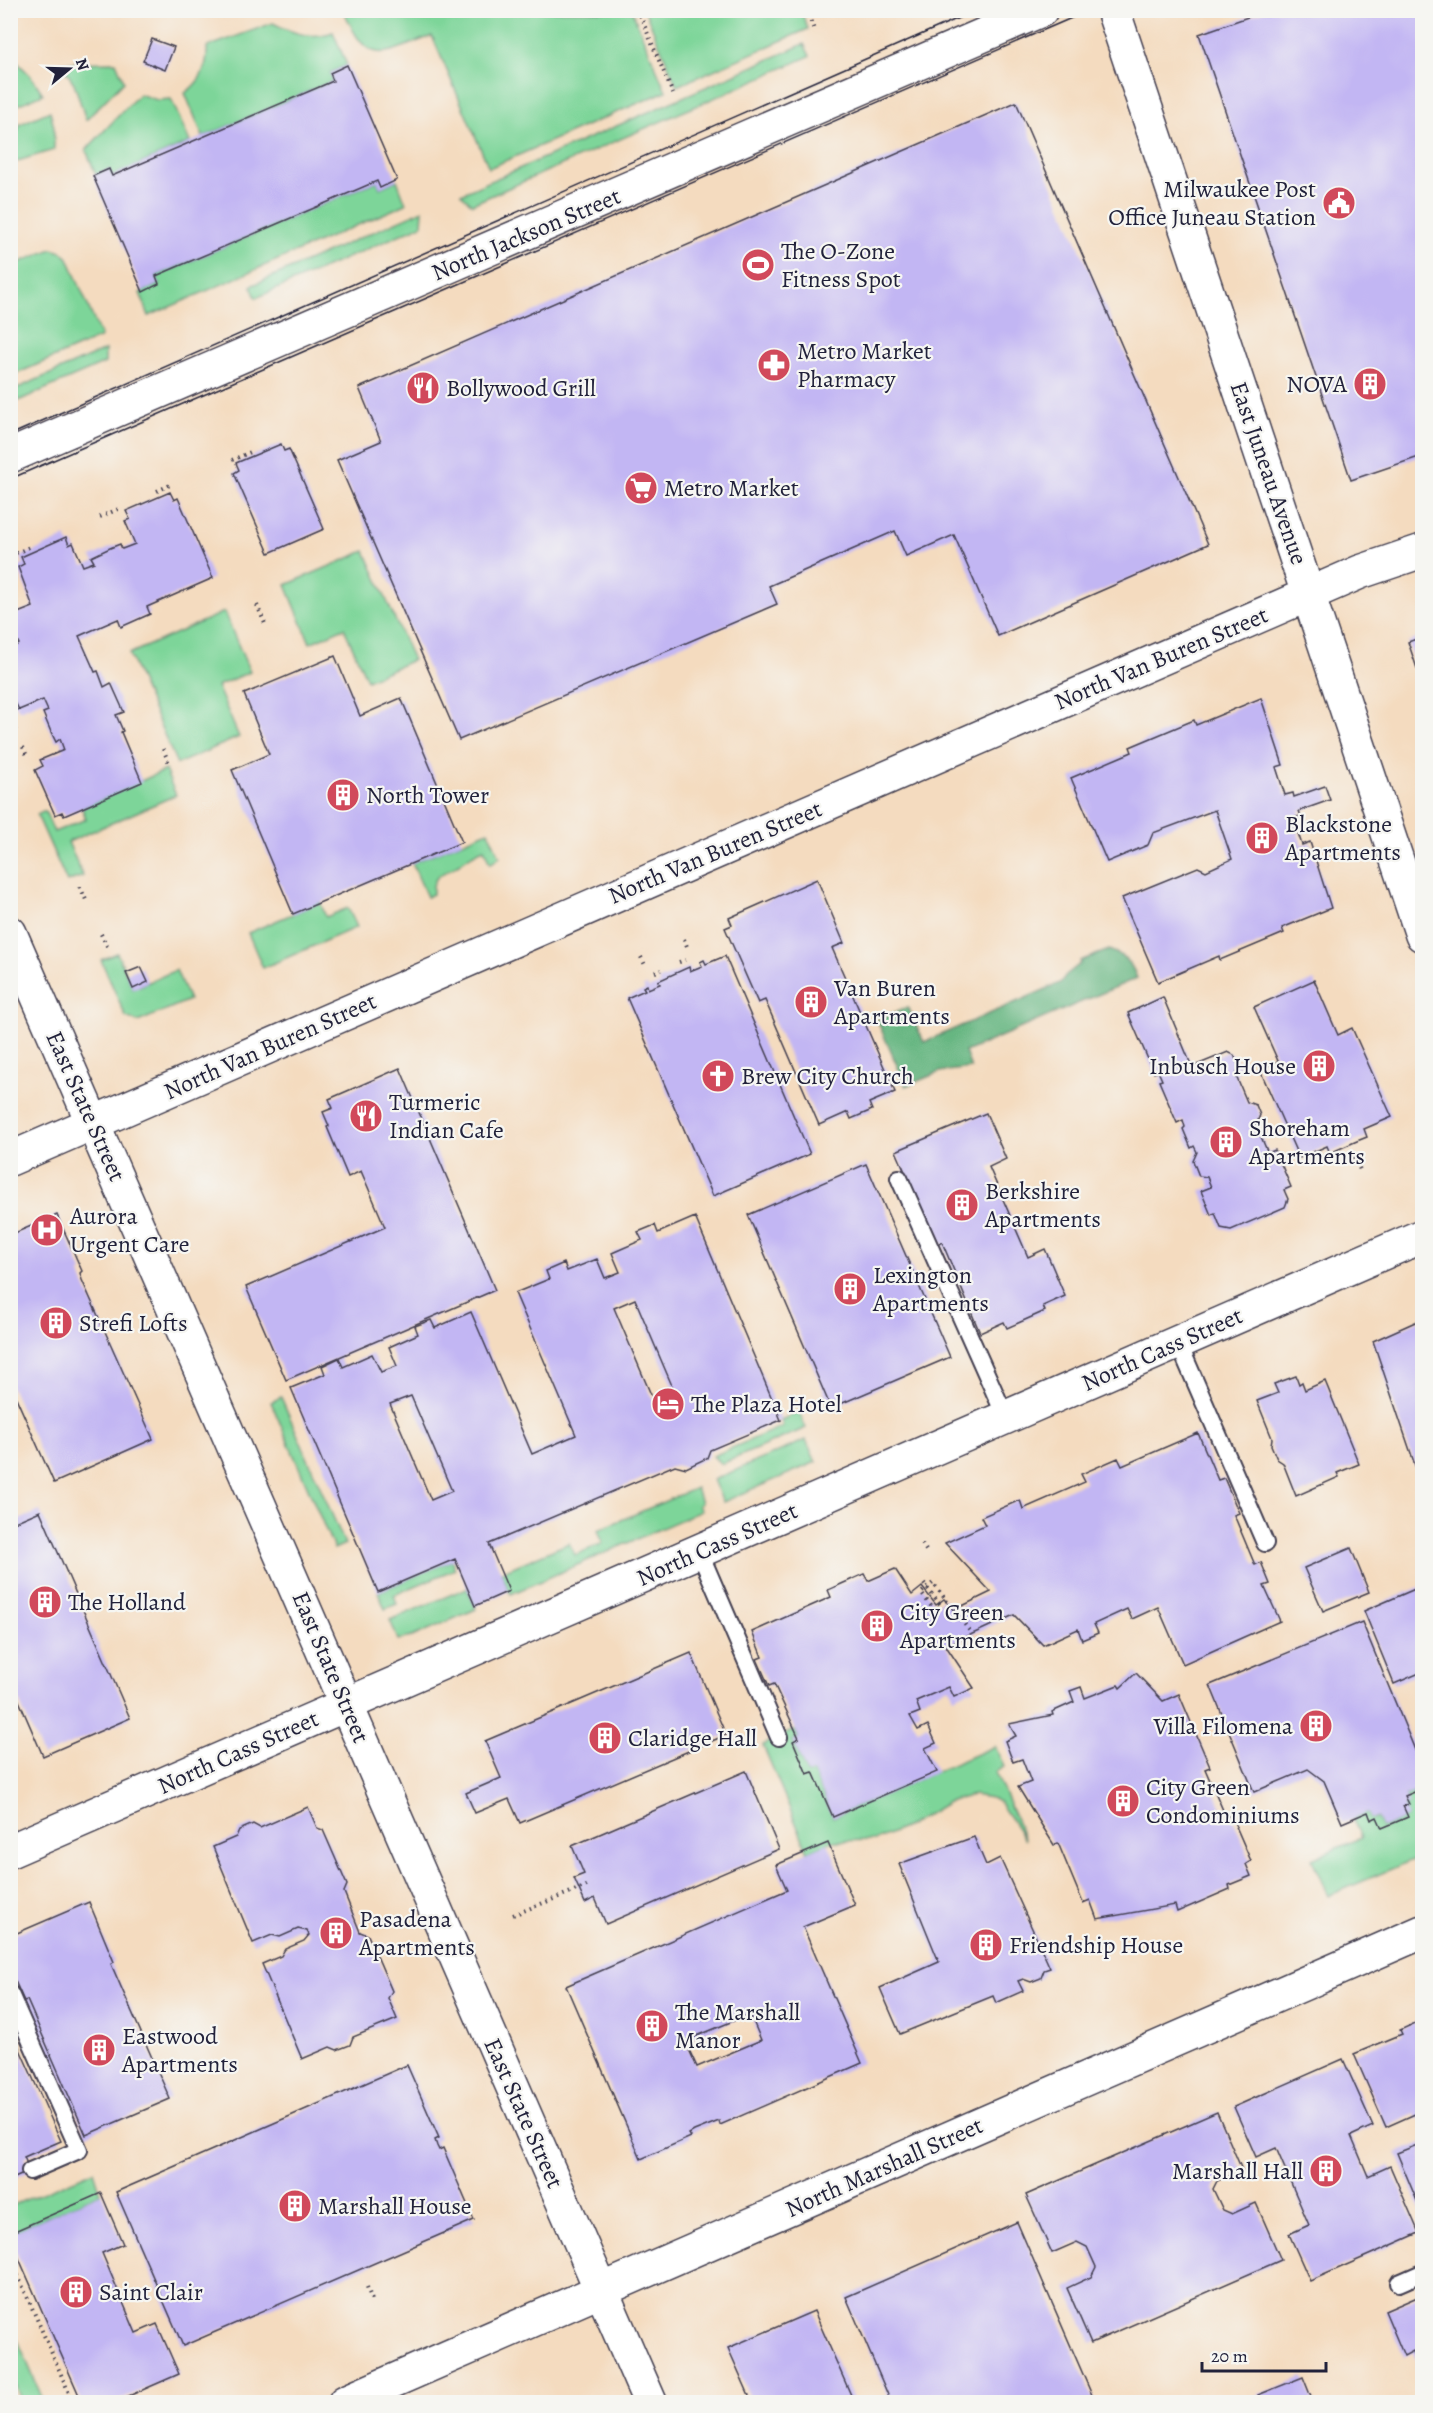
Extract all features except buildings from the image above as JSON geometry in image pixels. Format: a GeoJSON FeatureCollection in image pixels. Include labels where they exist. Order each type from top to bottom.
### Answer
{"type":"FeatureCollection","features":[{"type":"Feature","properties":{"kind":"street","name":"North Jackson Street"},"geometry":{"type":"LineString","coordinates":[[10,456],[1041,10]]}},
{"type":"Feature","properties":{"kind":"street","name":"East Juneau Avenue"},"geometry":{"type":"LineString","coordinates":[[1113,10],[1422,935]]}},
{"type":"Feature","properties":{"kind":"street","name":"North Van Buren Street"},"geometry":{"type":"LineString","coordinates":[[10,1159],[1360,572],[1422,551]]}},
{"type":"Feature","properties":{"kind":"street","name":"East State Street"},"geometry":{"type":"LineString","coordinates":[[10,933],[650,2403]]}},
{"type":"Feature","properties":{"kind":"street","name":"North Cass Street"},"geometry":{"type":"LineString","coordinates":[[10,1851],[1422,1236]]}},
{"type":"Feature","properties":{"kind":"street","name":"North Marshall Street"},"geometry":{"type":"LineString","coordinates":[[345,2403],[1422,1932]]}},
{"type":"Feature","properties":{"kind":"lane"},"geometry":{"type":"LineString","coordinates":[[899,1178],[1006,1418]]}},
{"type":"Feature","properties":{"kind":"lane"},"geometry":{"type":"LineString","coordinates":[[1178,1342],[1265,1543]]}},
{"type":"Feature","properties":{"kind":"lane"},"geometry":{"type":"LineString","coordinates":[[699,1551],[778,1737]]}},
{"type":"Feature","properties":{"kind":"lane"},"geometry":{"type":"LineString","coordinates":[[10,1994],[79,2150],[30,2171]]}},
{"type":"Feature","properties":{"kind":"lane"},"geometry":{"type":"LineString","coordinates":[[1399,2283],[1422,2273]]}},
{"type":"Feature","properties":{"kind":"path"},"geometry":{"type":"LineString","coordinates":[[638,10],[674,94]]}},
{"type":"Feature","properties":{"kind":"path"},"geometry":{"type":"LineString","coordinates":[[806,10],[815,32]]}},
{"type":"Feature","properties":{"kind":"path"},"geometry":{"type":"LineString","coordinates":[[232,460],[253,451]]}},
{"type":"Feature","properties":{"kind":"path"},"geometry":{"type":"LineString","coordinates":[[158,491],[170,485]]}},
{"type":"Feature","properties":{"kind":"path"},"geometry":{"type":"LineString","coordinates":[[99,517],[121,508]]}},
{"type":"Feature","properties":{"kind":"path"},"geometry":{"type":"LineString","coordinates":[[16,553],[32,546]]}},
{"type":"Feature","properties":{"kind":"path"},"geometry":{"type":"LineString","coordinates":[[257,605],[266,626]]}},
{"type":"Feature","properties":{"kind":"path"},"geometry":{"type":"LineString","coordinates":[[10,719],[16,730]]}},
{"type":"Feature","properties":{"kind":"path"},"geometry":{"type":"LineString","coordinates":[[23,747],[27,756]]}},
{"type":"Feature","properties":{"kind":"path"},"geometry":{"type":"LineString","coordinates":[[163,749],[170,765]]}},
{"type":"Feature","properties":{"kind":"path"},"geometry":{"type":"LineString","coordinates":[[80,887],[87,902]]}},
{"type":"Feature","properties":{"kind":"path"},"geometry":{"type":"LineString","coordinates":[[101,934],[108,948]]}},
{"type":"Feature","properties":{"kind":"path"},"geometry":{"type":"LineString","coordinates":[[684,939],[688,949]]}},
{"type":"Feature","properties":{"kind":"path"},"geometry":{"type":"LineString","coordinates":[[641,957],[646,967]]}},
{"type":"Feature","properties":{"kind":"path"},"geometry":{"type":"LineString","coordinates":[[679,962],[685,960]]}},
{"type":"Feature","properties":{"kind":"path"},"geometry":{"type":"LineString","coordinates":[[656,972],[661,970]]}},
{"type":"Feature","properties":{"kind":"path"},"geometry":{"type":"LineString","coordinates":[[1354,1157],[1360,1170]]}},
{"type":"Feature","properties":{"kind":"path"},"geometry":{"type":"LineString","coordinates":[[922,1544],[927,1552]]}},
{"type":"Feature","properties":{"kind":"path"},"geometry":{"type":"LineString","coordinates":[[926,1586],[941,1606],[935,1611],[921,1593],[926,1586],[933,1583],[972,1634]]}},
{"type":"Feature","properties":{"kind":"path"},"geometry":{"type":"LineString","coordinates":[[513,1916],[589,1885]]}},
{"type":"Feature","properties":{"kind":"path"},"geometry":{"type":"LineString","coordinates":[[20,2260],[12,2262],[73,2403]]}},
{"type":"Feature","properties":{"kind":"path"},"geometry":{"type":"LineString","coordinates":[[367,2287],[374,2303]]}},
{"type":"Feature","properties":{"kind":"green space"},"geometry":{"type":"Polygon","coordinates":[[[344,11],[632,11],[666,91],[489,168],[432,36],[390,51],[370,50],[353,30],[344,11]]]}},
{"type":"Feature","properties":{"kind":"green space"},"geometry":{"type":"Polygon","coordinates":[[[645,11],[801,11],[808,29],[677,86],[645,11]]]}},
{"type":"Feature","properties":{"kind":"green space"},"geometry":{"type":"Polygon","coordinates":[[[273,23],[302,34],[317,35],[333,32],[347,65],[330,73],[333,81],[203,137],[185,93],[202,73],[207,47],[273,23]]]}},
{"type":"Feature","properties":{"kind":"green space"},"geometry":{"type":"Polygon","coordinates":[[[804,44],[810,56],[472,204],[461,194],[804,44]]]}},
{"type":"Feature","properties":{"kind":"green space"},"geometry":{"type":"Polygon","coordinates":[[[116,62],[124,81],[86,120],[74,83],[60,63],[116,62]]]}},
{"type":"Feature","properties":{"kind":"green space"},"geometry":{"type":"Polygon","coordinates":[[[18,63],[31,76],[43,94],[13,107],[11,106],[11,67],[18,63]]]}},
{"type":"Feature","properties":{"kind":"green space"},"geometry":{"type":"Polygon","coordinates":[[[139,94],[157,100],[171,99],[190,142],[112,176],[109,169],[96,175],[86,150],[139,94]]]}},
{"type":"Feature","properties":{"kind":"green space"},"geometry":{"type":"Polygon","coordinates":[[[50,111],[54,127],[54,150],[11,163],[11,140],[16,135],[20,124],[50,111]]]}},
{"type":"Feature","properties":{"kind":"green space"},"geometry":{"type":"Polygon","coordinates":[[[397,180],[406,204],[149,316],[140,293],[159,284],[156,276],[377,181],[380,188],[397,180]]]}},
{"type":"Feature","properties":{"kind":"green space"},"geometry":{"type":"Polygon","coordinates":[[[423,210],[422,225],[256,298],[251,286],[423,210]]]}},
{"type":"Feature","properties":{"kind":"green space"},"geometry":{"type":"Polygon","coordinates":[[[52,249],[62,252],[68,258],[101,337],[11,376],[11,266],[52,249]]]}},
{"type":"Feature","properties":{"kind":"green space"},"geometry":{"type":"Polygon","coordinates":[[[105,350],[105,363],[11,404],[11,391],[105,350]]]}},
{"type":"Feature","properties":{"kind":"green space"},"geometry":{"type":"Polygon","coordinates":[[[365,551],[413,660],[367,680],[344,628],[310,643],[286,585],[365,551]]]}},
{"type":"Feature","properties":{"kind":"green space"},"geometry":{"type":"Polygon","coordinates":[[[224,612],[250,672],[217,686],[239,737],[177,764],[129,654],[224,612]]]}},
{"type":"Feature","properties":{"kind":"green space"},"geometry":{"type":"Polygon","coordinates":[[[165,770],[176,795],[68,842],[83,876],[67,882],[37,815],[45,811],[54,832],[86,819],[82,808],[165,770]]]}},
{"type":"Feature","properties":{"kind":"green space"},"geometry":{"type":"Polygon","coordinates":[[[488,831],[500,857],[490,864],[484,849],[477,852],[440,875],[434,882],[433,894],[427,897],[412,863],[488,831]]]}},
{"type":"Feature","properties":{"kind":"green space"},"geometry":{"type":"Polygon","coordinates":[[[320,902],[326,917],[348,908],[357,927],[263,968],[248,933],[320,902]]]}},
{"type":"Feature","properties":{"kind":"green space"},"geometry":{"type":"Polygon","coordinates":[[[1109,950],[1127,960],[1137,978],[965,1052],[971,1068],[940,1072],[906,1086],[877,1020],[908,1007],[924,1042],[1060,983],[1081,963],[1080,961],[1109,950]]]}},
{"type":"Feature","properties":{"kind":"green space"},"geometry":{"type":"Polygon","coordinates":[[[117,953],[133,989],[176,970],[189,1000],[138,1022],[126,1017],[101,960],[117,953]]]}},
{"type":"Feature","properties":{"kind":"green space"},"geometry":{"type":"Polygon","coordinates":[[[281,1397],[345,1544],[334,1549],[271,1402],[281,1397]]]}},
{"type":"Feature","properties":{"kind":"green space"},"geometry":{"type":"Polygon","coordinates":[[[799,1412],[806,1428],[721,1464],[713,1456],[783,1426],[781,1420],[799,1412]]]}},
{"type":"Feature","properties":{"kind":"green space"},"geometry":{"type":"Polygon","coordinates":[[[806,1440],[816,1462],[723,1502],[713,1480],[806,1440]]]}},
{"type":"Feature","properties":{"kind":"green space"},"geometry":{"type":"Polygon","coordinates":[[[696,1488],[701,1511],[511,1594],[509,1591],[501,1572],[569,1543],[575,1555],[603,1543],[598,1530],[696,1488]]]}},
{"type":"Feature","properties":{"kind":"green space"},"geometry":{"type":"Polygon","coordinates":[[[452,1560],[455,1569],[394,1595],[397,1604],[385,1609],[378,1592],[452,1560]]]}},
{"type":"Feature","properties":{"kind":"green space"},"geometry":{"type":"Polygon","coordinates":[[[467,1588],[476,1609],[412,1637],[398,1640],[390,1620],[467,1588]]]}},
{"type":"Feature","properties":{"kind":"green space"},"geometry":{"type":"Polygon","coordinates":[[[794,1730],[799,1738],[793,1741],[807,1774],[813,1772],[833,1817],[995,1746],[1004,1767],[995,1772],[1025,1840],[1000,1803],[991,1798],[973,1795],[948,1802],[910,1825],[876,1840],[832,1841],[808,1852],[763,1745],[794,1730]]]}},
{"type":"Feature","properties":{"kind":"green space"},"geometry":{"type":"Polygon","coordinates":[[[1422,1789],[1422,1856],[1328,1896],[1312,1859],[1361,1838],[1353,1818],[1368,1812],[1371,1820],[1377,1818],[1382,1828],[1407,1817],[1403,1806],[1408,1804],[1405,1796],[1422,1789]]]}},
{"type":"Feature","properties":{"kind":"green space"},"geometry":{"type":"Polygon","coordinates":[[[94,2171],[101,2193],[11,2233],[11,2206],[94,2171]]]}},
{"type":"Feature","properties":{"kind":"green space"},"geometry":{"type":"Polygon","coordinates":[[[10,2324],[44,2402],[22,2402],[11,2376],[10,2324]]]}},
{"type":"Feature","properties":{"kind":"tram line"},"geometry":{"type":"LineString","coordinates":[[10,435],[977,10]]}},
{"type":"Feature","properties":{"kind":"tram line"},"geometry":{"type":"LineString","coordinates":[[10,479],[1090,10]]}},
{"type":"Feature","properties":{"kind":"place","name":"Milwaukee Post Office Juneau Station"},"geometry":{"type":"Point","coordinates":[1339,203]}},
{"type":"Feature","properties":{"kind":"place","name":"The O-Zone Fitness Spot"},"geometry":{"type":"Point","coordinates":[758,265]}},
{"type":"Feature","properties":{"kind":"place","name":"Metro Market Pharmacy"},"geometry":{"type":"Point","coordinates":[774,365]}},
{"type":"Feature","properties":{"kind":"place","name":"NOVA"},"geometry":{"type":"Point","coordinates":[1370,384]}},
{"type":"Feature","properties":{"kind":"place","name":"Bollywood Grill"},"geometry":{"type":"Point","coordinates":[423,388]}},
{"type":"Feature","properties":{"kind":"place","name":"Metro Market"},"geometry":{"type":"Point","coordinates":[641,488]}},
{"type":"Feature","properties":{"kind":"place","name":"North Tower"},"geometry":{"type":"Point","coordinates":[343,795]}},
{"type":"Feature","properties":{"kind":"place","name":"Blackstone Apartments"},"geometry":{"type":"Point","coordinates":[1262,838]}},
{"type":"Feature","properties":{"kind":"place","name":"Van Buren Apartments"},"geometry":{"type":"Point","coordinates":[811,1002]}},
{"type":"Feature","properties":{"kind":"place","name":"Inbusch House"},"geometry":{"type":"Point","coordinates":[1319,1066]}},
{"type":"Feature","properties":{"kind":"place","name":"Brew City Church"},"geometry":{"type":"Point","coordinates":[718,1076]}},
{"type":"Feature","properties":{"kind":"place","name":"Turmeric Indian Cafe"},"geometry":{"type":"Point","coordinates":[366,1116]}},
{"type":"Feature","properties":{"kind":"place","name":"Shoreham Apartments"},"geometry":{"type":"Point","coordinates":[1226,1142]}},
{"type":"Feature","properties":{"kind":"place","name":"Berkshire Apartments"},"geometry":{"type":"Point","coordinates":[962,1205]}},
{"type":"Feature","properties":{"kind":"place","name":"Aurora Urgent Care"},"geometry":{"type":"Point","coordinates":[47,1230]}},
{"type":"Feature","properties":{"kind":"place","name":"Lexington Apartments"},"geometry":{"type":"Point","coordinates":[850,1289]}},
{"type":"Feature","properties":{"kind":"place","name":"Strefi Lofts"},"geometry":{"type":"Point","coordinates":[56,1323]}},
{"type":"Feature","properties":{"kind":"place","name":"The Plaza Hotel"},"geometry":{"type":"Point","coordinates":[668,1404]}},
{"type":"Feature","properties":{"kind":"place","name":"The Holland"},"geometry":{"type":"Point","coordinates":[45,1602]}},
{"type":"Feature","properties":{"kind":"place","name":"City Green Apartments"},"geometry":{"type":"Point","coordinates":[877,1626]}},
{"type":"Feature","properties":{"kind":"place","name":"Villa Filomena"},"geometry":{"type":"Point","coordinates":[1316,1726]}},
{"type":"Feature","properties":{"kind":"place","name":"Claridge Hall"},"geometry":{"type":"Point","coordinates":[605,1738]}},
{"type":"Feature","properties":{"kind":"place","name":"City Green Condominiums"},"geometry":{"type":"Point","coordinates":[1123,1801]}},
{"type":"Feature","properties":{"kind":"place","name":"Pasadena Apartments"},"geometry":{"type":"Point","coordinates":[336,1933]}},
{"type":"Feature","properties":{"kind":"place","name":"Friendship House"},"geometry":{"type":"Point","coordinates":[986,1945]}},
{"type":"Feature","properties":{"kind":"place","name":"The Marshall Manor"},"geometry":{"type":"Point","coordinates":[652,2026]}},
{"type":"Feature","properties":{"kind":"place","name":"Eastwood Apartments"},"geometry":{"type":"Point","coordinates":[99,2050]}},
{"type":"Feature","properties":{"kind":"place","name":"Marshall Hall"},"geometry":{"type":"Point","coordinates":[1326,2171]}},
{"type":"Feature","properties":{"kind":"place","name":"Marshall House"},"geometry":{"type":"Point","coordinates":[295,2206]}},
{"type":"Feature","properties":{"kind":"place","name":"Saint Clair"},"geometry":{"type":"Point","coordinates":[76,2292]}}]}
